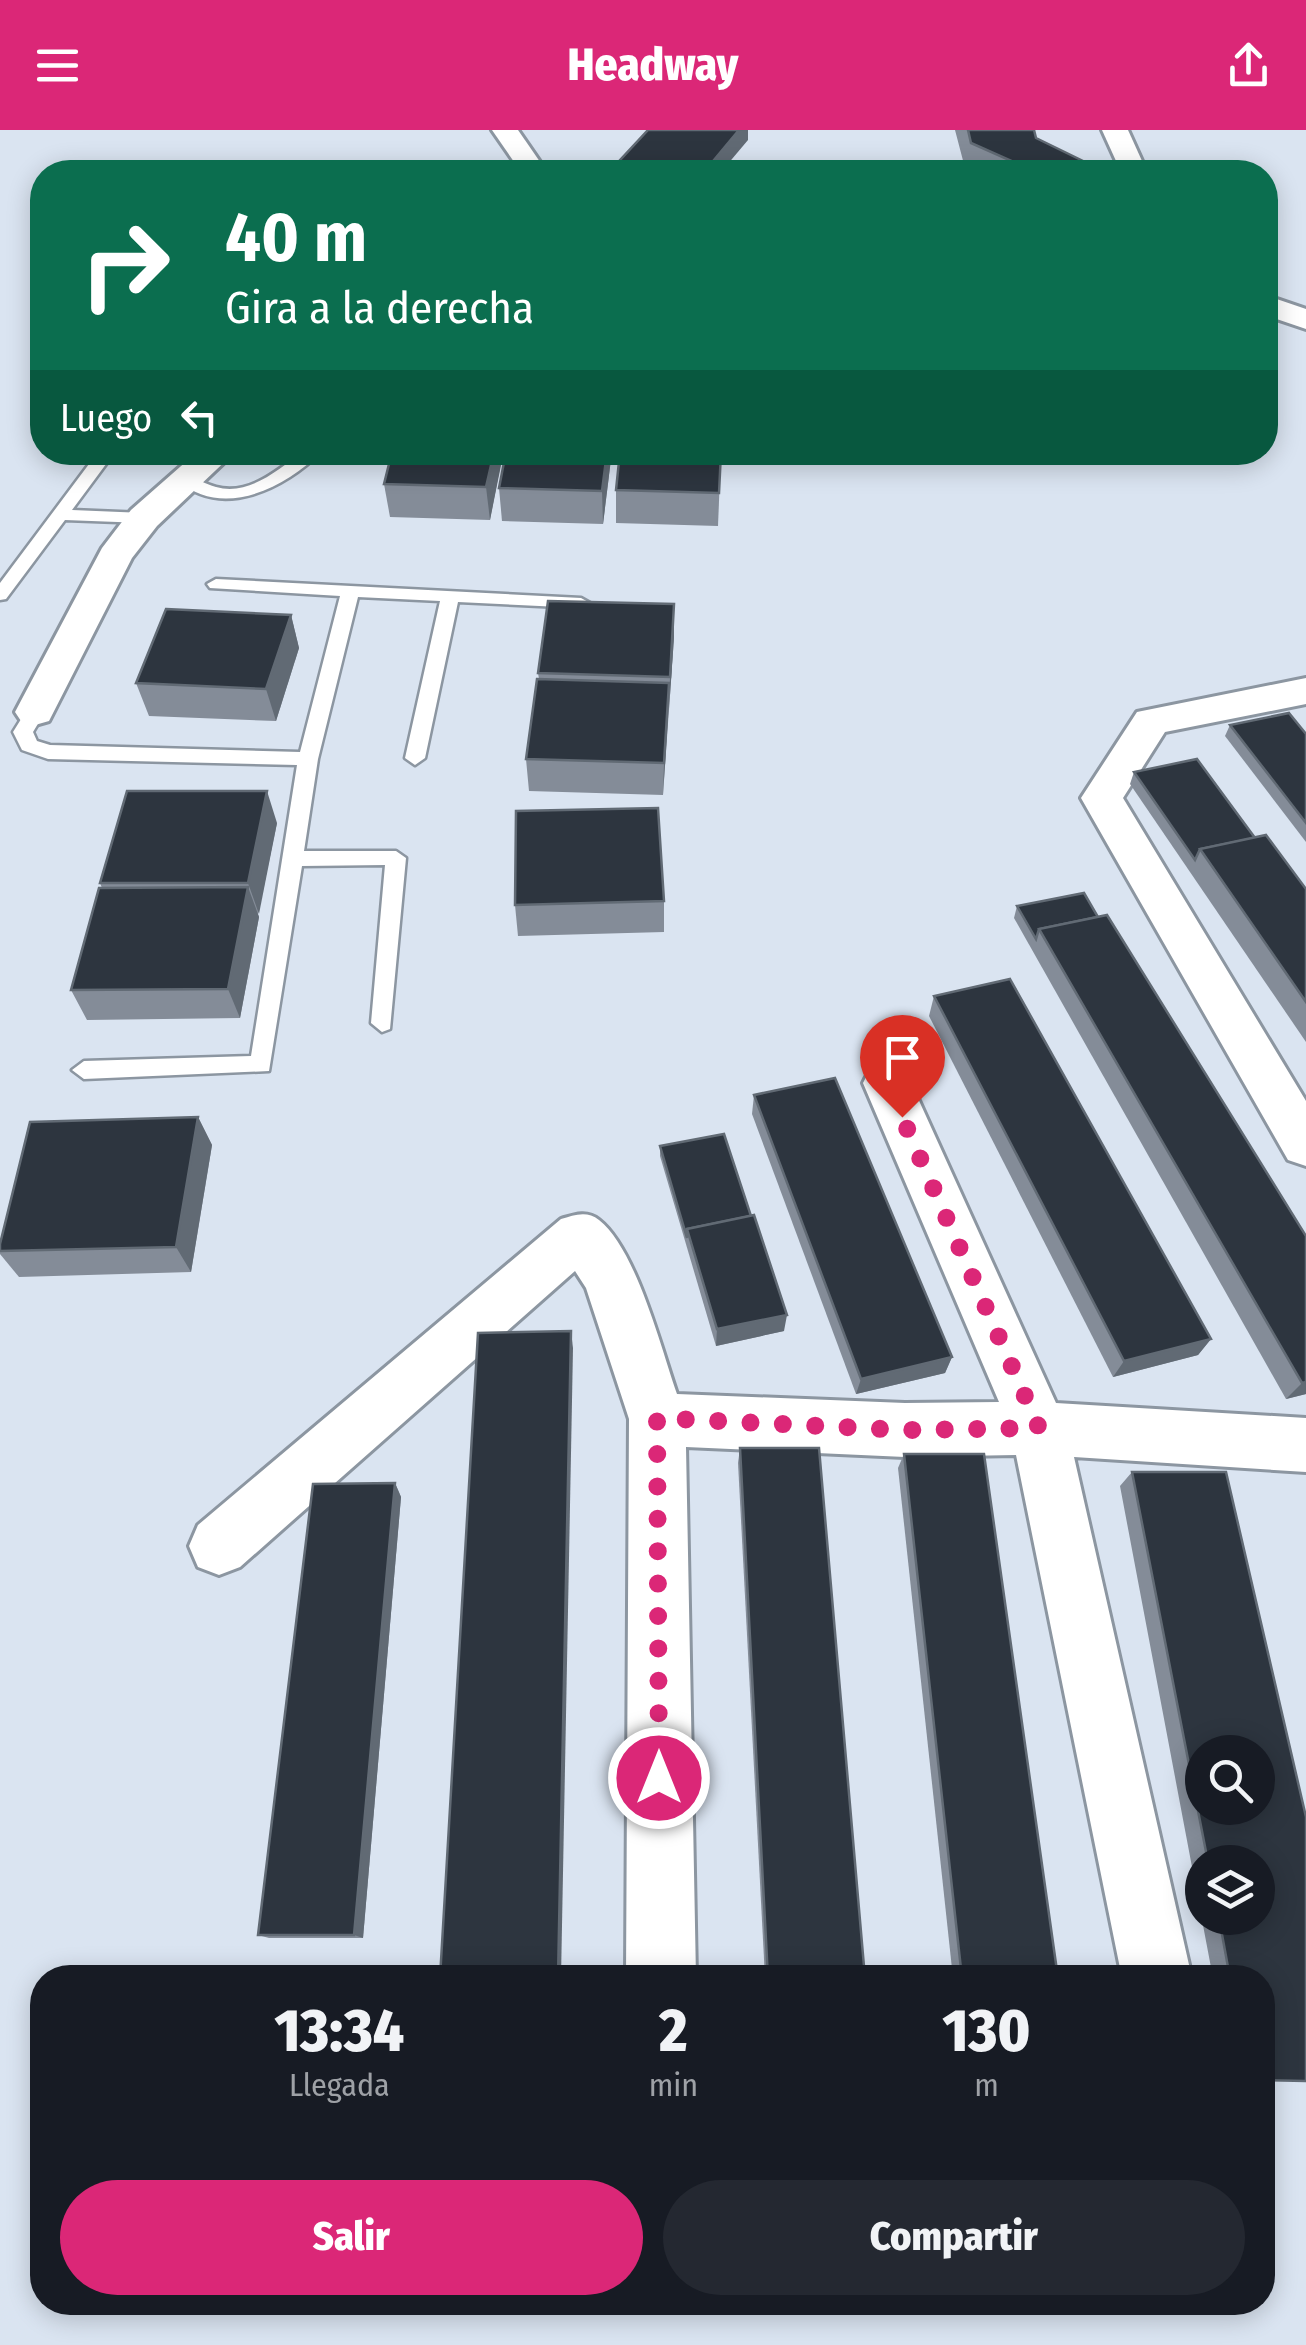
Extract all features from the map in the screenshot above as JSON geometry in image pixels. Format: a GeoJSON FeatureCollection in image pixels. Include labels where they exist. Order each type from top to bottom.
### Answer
{"type":"FeatureCollection","features":[{"type":"Feature","properties":{"kind":"street"},"geometry":{"type":"LineString","coordinates":[[505,130],[526,160]]}},
{"type":"Feature","properties":{"kind":"street"},"geometry":{"type":"LineString","coordinates":[[1115,130],[1129,160]]}},
{"type":"Feature","properties":{"kind":"street"},"geometry":{"type":"LineString","coordinates":[[1278,309],[1306,320]]}},
{"type":"Feature","properties":{"kind":"street"},"geometry":{"type":"LineString","coordinates":[[35,712],[115,556],[144,518],[203,465]]}},
{"type":"Feature","properties":{"kind":"street"},"geometry":{"type":"LineString","coordinates":[[1306,691],[1151,721],[1102,798],[1306,1145]]}},
{"type":"Feature","properties":{"kind":"street"},"geometry":{"type":"LineString","coordinates":[[887,1083],[1039,1428],[1154,1965]]}},
{"type":"Feature","properties":{"kind":"street"},"geometry":{"type":"LineString","coordinates":[[219,1546],[580,1235],[610,1279],[657,1418],[660,1965]]}},
{"type":"Feature","properties":{"kind":"street"},"geometry":{"type":"LineString","coordinates":[[657,1418],[905,1430],[1039,1428],[1306,1445]]}},
{"type":"Feature","properties":{"kind":"lane"},"geometry":{"type":"LineString","coordinates":[[0,595],[97,465]]}},
{"type":"Feature","properties":{"kind":"lane"},"geometry":{"type":"LineString","coordinates":[[186,480],[210,494],[249,491],[263,488],[295,465]]}},
{"type":"Feature","properties":{"kind":"lane"},"geometry":{"type":"LineString","coordinates":[[63,515],[144,518]]}},
{"type":"Feature","properties":{"kind":"lane"},"geometry":{"type":"LineString","coordinates":[[216,584],[594,604]]}},
{"type":"Feature","properties":{"kind":"lane"},"geometry":{"type":"LineString","coordinates":[[84,1070],[260,1065],[308,759],[350,592]]}},
{"type":"Feature","properties":{"kind":"lane"},"geometry":{"type":"LineString","coordinates":[[415,758],[450,596]]}},
{"type":"Feature","properties":{"kind":"lane"},"geometry":{"type":"LineString","coordinates":[[35,712],[24,732],[29,745],[48,752],[308,759]]}},
{"type":"Feature","properties":{"kind":"lane"},"geometry":{"type":"LineString","coordinates":[[292,859],[396,858],[382,1023]]}},
{"type":"Feature","properties":{"kind":"building"},"geometry":{"type":"Polygon","coordinates":[[[648,130],[739,130],[714,160],[620,160],[648,130]]]}},
{"type":"Feature","properties":{"kind":"building"},"geometry":{"type":"Polygon","coordinates":[[[968,130],[1034,130],[1036,138],[1081,160],[1009,160],[971,143],[968,130]]]}},
{"type":"Feature","properties":{"kind":"building"},"geometry":{"type":"Polygon","coordinates":[[[389,465],[491,465],[486,487],[384,484],[389,465]]]}},
{"type":"Feature","properties":{"kind":"building"},"geometry":{"type":"Polygon","coordinates":[[[503,465],[605,465],[602,491],[499,488],[503,465]]]}},
{"type":"Feature","properties":{"kind":"building"},"geometry":{"type":"Polygon","coordinates":[[[619,465],[720,465],[719,493],[616,490],[619,465]]]}},
{"type":"Feature","properties":{"kind":"building"},"geometry":{"type":"Polygon","coordinates":[[[548,601],[674,604],[670,677],[538,673],[548,601]]]}},
{"type":"Feature","properties":{"kind":"building"},"geometry":{"type":"Polygon","coordinates":[[[166,609],[291,615],[266,689],[136,683],[166,609]]]}},
{"type":"Feature","properties":{"kind":"building"},"geometry":{"type":"Polygon","coordinates":[[[537,679],[669,683],[664,763],[526,759],[537,679]]]}},
{"type":"Feature","properties":{"kind":"building"},"geometry":{"type":"Polygon","coordinates":[[[1289,713],[1306,734],[1306,823],[1230,725],[1289,713]]]}},
{"type":"Feature","properties":{"kind":"building"},"geometry":{"type":"Polygon","coordinates":[[[1197,759],[1255,838],[1200,849],[1195,860],[1134,772],[1197,759]]]}},
{"type":"Feature","properties":{"kind":"building"},"geometry":{"type":"Polygon","coordinates":[[[127,791],[267,791],[248,883],[100,883],[127,791]]]}},
{"type":"Feature","properties":{"kind":"building"},"geometry":{"type":"Polygon","coordinates":[[[658,808],[664,901],[515,905],[516,811],[658,808]]]}},
{"type":"Feature","properties":{"kind":"building"},"geometry":{"type":"Polygon","coordinates":[[[1266,835],[1306,889],[1306,1002],[1200,849],[1266,835]]]}},
{"type":"Feature","properties":{"kind":"building"},"geometry":{"type":"Polygon","coordinates":[[[248,887],[228,989],[71,990],[99,888],[248,887]]]}},
{"type":"Feature","properties":{"kind":"building"},"geometry":{"type":"Polygon","coordinates":[[[1084,893],[1098,917],[1039,929],[1036,939],[1017,906],[1084,893]]]}},
{"type":"Feature","properties":{"kind":"building"},"geometry":{"type":"Polygon","coordinates":[[[1107,915],[1306,1236],[1306,1382],[1302,1383],[1039,929],[1107,915]]]}},
{"type":"Feature","properties":{"kind":"building"},"geometry":{"type":"Polygon","coordinates":[[[1010,979],[1211,1339],[1124,1361],[934,996],[1010,979]]]}},
{"type":"Feature","properties":{"kind":"building"},"geometry":{"type":"Polygon","coordinates":[[[835,1078],[952,1357],[861,1379],[754,1095],[835,1078]]]}},
{"type":"Feature","properties":{"kind":"building"},"geometry":{"type":"Polygon","coordinates":[[[198,1117],[176,1247],[0,1251],[30,1122],[198,1117]]]}},
{"type":"Feature","properties":{"kind":"building"},"geometry":{"type":"Polygon","coordinates":[[[724,1134],[751,1216],[687,1229],[687,1238],[660,1146],[724,1134]]]}},
{"type":"Feature","properties":{"kind":"building"},"geometry":{"type":"Polygon","coordinates":[[[754,1215],[787,1315],[717,1329],[687,1229],[754,1215]]]}},
{"type":"Feature","properties":{"kind":"building"},"geometry":{"type":"Polygon","coordinates":[[[571,1331],[558,1965],[441,1965],[478,1333],[571,1331]]]}},
{"type":"Feature","properties":{"kind":"building"},"geometry":{"type":"Polygon","coordinates":[[[740,1448],[819,1448],[864,1965],[767,1965],[740,1448]]]}},
{"type":"Feature","properties":{"kind":"building"},"geometry":{"type":"Polygon","coordinates":[[[904,1454],[984,1454],[1056,1965],[961,1965],[904,1454]]]}},
{"type":"Feature","properties":{"kind":"building"},"geometry":{"type":"Polygon","coordinates":[[[1132,1472],[1226,1472],[1306,1817],[1306,2081],[1275,2080],[1275,1965],[1228,1965],[1222,1935],[1275,1935],[1275,1845],[1205,1845],[1201,1825],[1275,1825],[1275,1735],[1185,1735],[1185,1744],[1132,1472]]]}},
{"type":"Feature","properties":{"kind":"building"},"geometry":{"type":"Polygon","coordinates":[[[395,1483],[354,1935],[258,1935],[313,1484],[395,1483]]]}},
{"type":"Feature","properties":{"kind":"route"},"geometry":{"type":"LineString","coordinates":[[659,1778],[657,1418],[905,1430],[1039,1428],[902,1117]]}}]}
